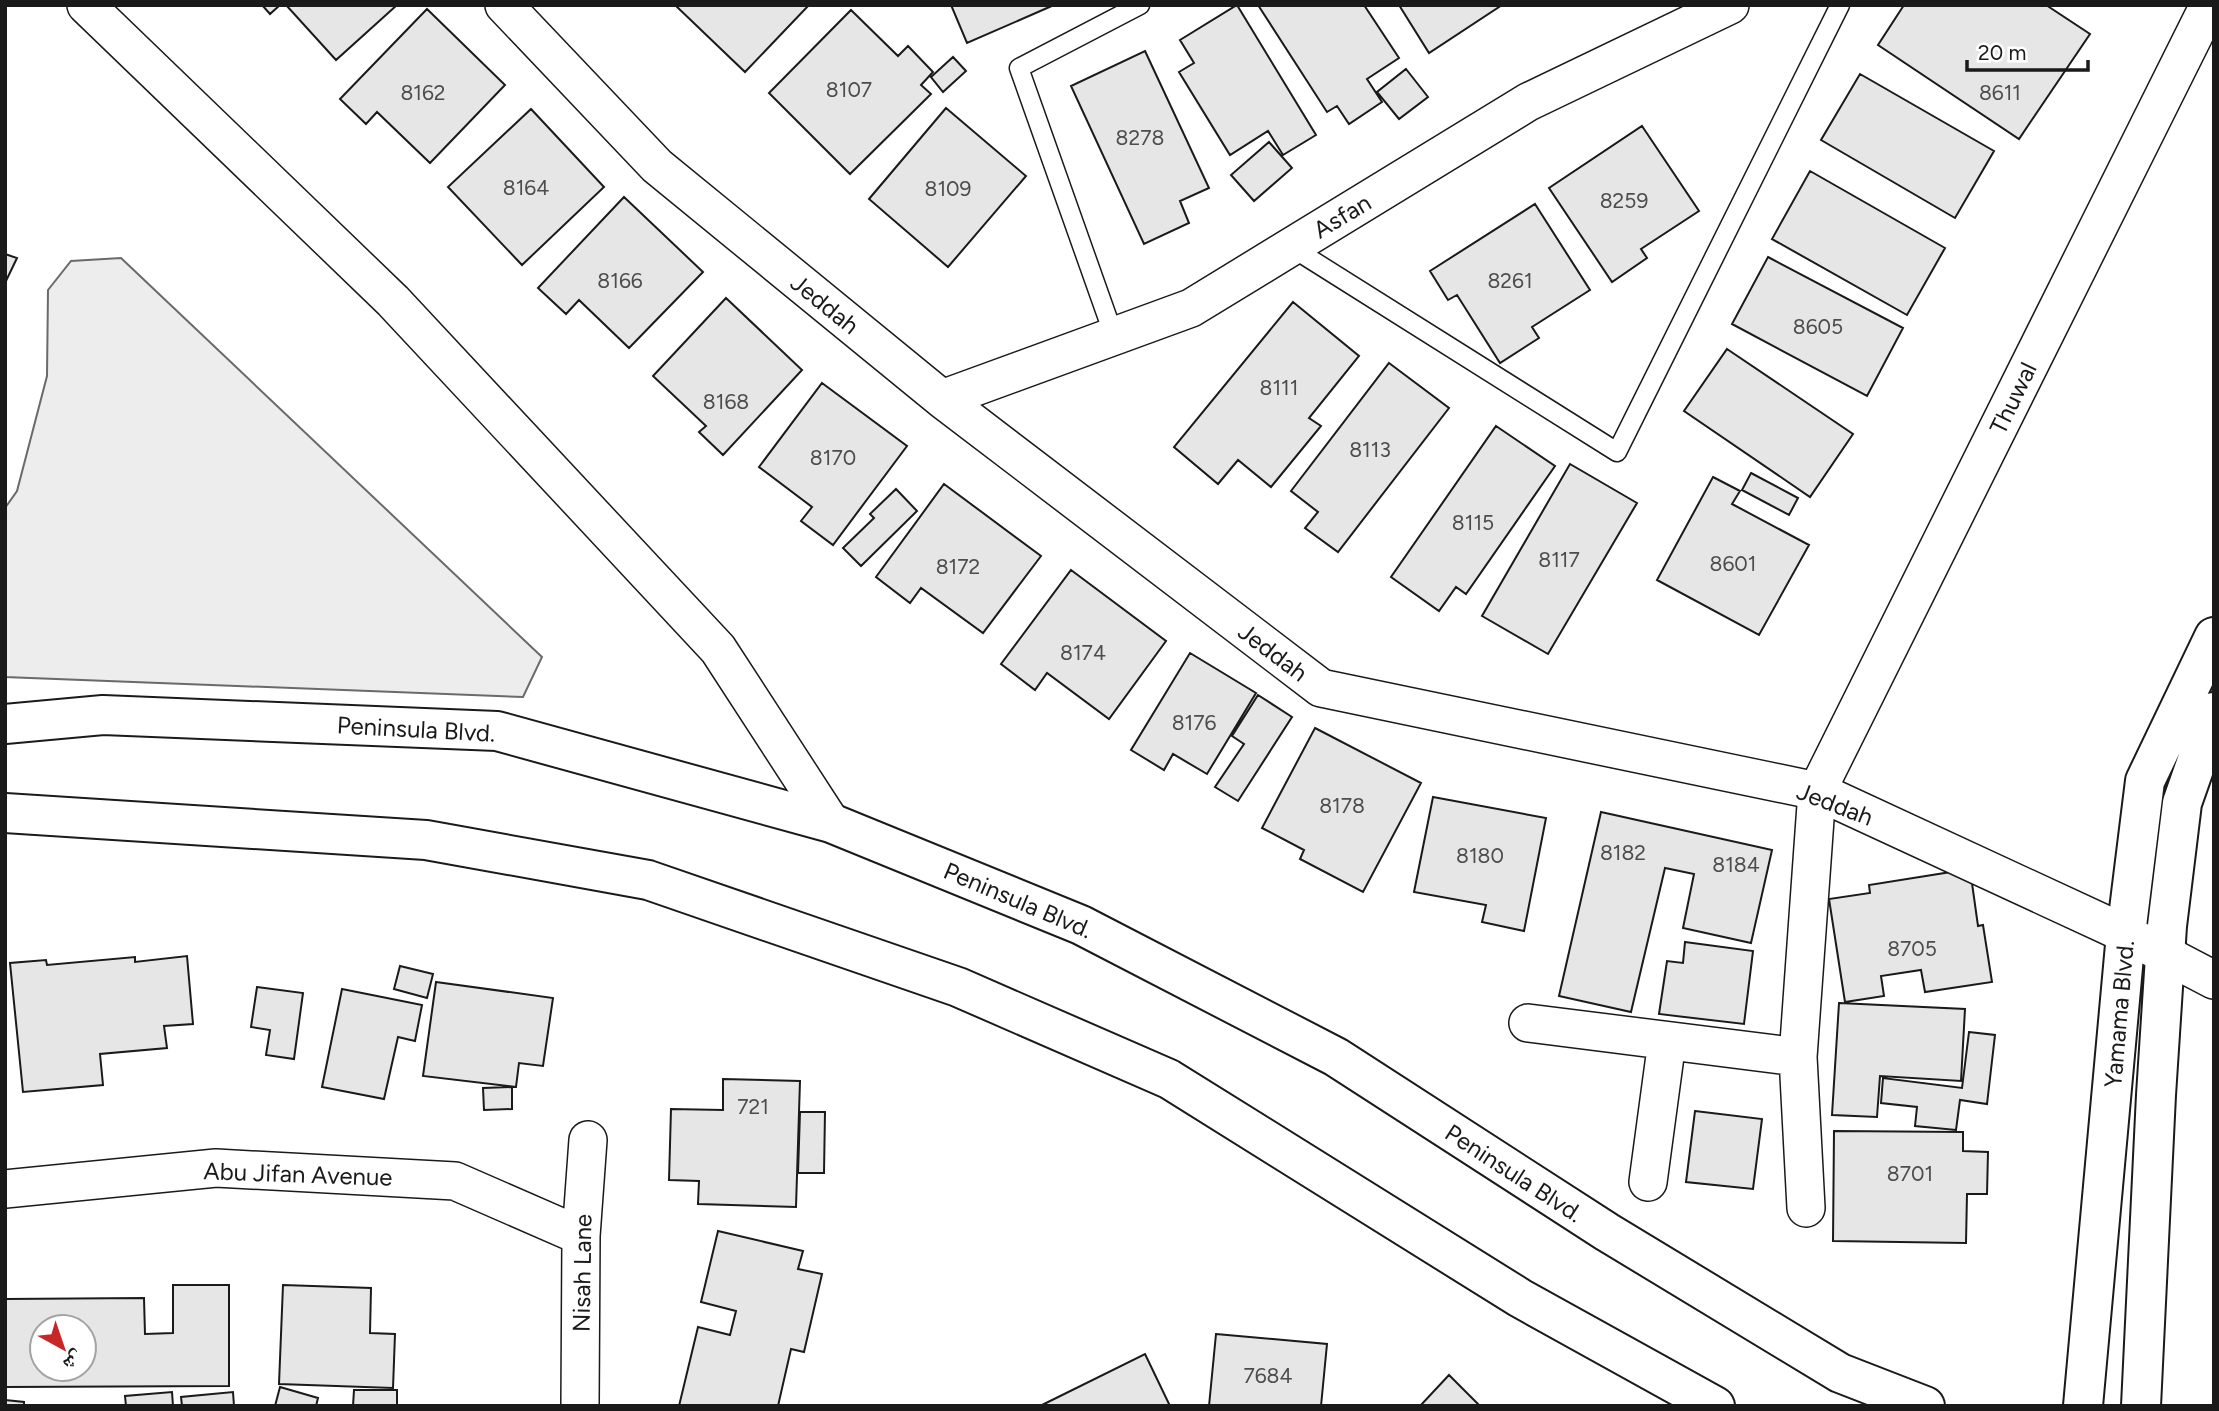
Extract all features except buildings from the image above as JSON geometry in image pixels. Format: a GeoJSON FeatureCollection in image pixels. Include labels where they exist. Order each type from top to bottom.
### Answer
{"type":"FeatureCollection","features":[{"type":"Feature","properties":{"kind":"main road","name":"Yamama Blvd."},"geometry":{"type":"LineString","coordinates":[[2083,1406],[2126,934],[2145,781],[2214,637]]}},
{"type":"Feature","properties":{"kind":"main road","name":"Yamama Blvd."},"geometry":{"type":"LineString","coordinates":[[2141,1406],[2165,955],[2182,803],[2214,712]]}},
{"type":"Feature","properties":{"kind":"main road","name":"Peninsula Blvd."},"geometry":{"type":"LineString","coordinates":[[5,724],[103,715],[497,731],[831,823],[1081,925],[1336,1057],[1607,1232],[1840,1373],[1926,1406]]}},
{"type":"Feature","properties":{"kind":"main road"},"geometry":{"type":"LineString","coordinates":[[5,813],[426,840],[661,884],[958,987],[1169,1079],[1520,1298],[1716,1406]]}},
{"type":"Feature","properties":{"kind":"street"},"geometry":{"type":"LineString","coordinates":[[86,5],[393,301],[718,649],[831,823]]}},
{"type":"Feature","properties":{"kind":"street","name":"Jeddah"},"geometry":{"type":"LineString","coordinates":[[504,5],[657,166],[942,399],[1321,688],[1817,792],[2126,934],[2214,980]]}},
{"type":"Feature","properties":{"kind":"street","name":"Asfan"},"geometry":{"type":"LineString","coordinates":[[942,399],[1191,308],[1528,102],[1730,5]]}},
{"type":"Feature","properties":{"kind":"street","name":"Thuwal"},"geometry":{"type":"LineString","coordinates":[[1817,792],[2209,5]]}},
{"type":"Feature","properties":{"kind":"street"},"geometry":{"type":"LineString","coordinates":[[1806,1208],[1798,1057],[1817,792]]}},
{"type":"Feature","properties":{"kind":"street"},"geometry":{"type":"LineString","coordinates":[[1528,1023],[1798,1057]]}},
{"type":"Feature","properties":{"kind":"street"},"geometry":{"type":"LineString","coordinates":[[1648,1182],[1667,1041]]}},
{"type":"Feature","properties":{"kind":"street","name":"Nisah Lane"},"geometry":{"type":"LineString","coordinates":[[580,1406],[581,1236],[588,1140]]}},
{"type":"Feature","properties":{"kind":"street","name":"Abu Jifan Avenue"},"geometry":{"type":"LineString","coordinates":[[5,1189],[216,1168],[455,1181],[581,1236]]}},
{"type":"Feature","properties":{"kind":"lane"},"geometry":{"type":"LineString","coordinates":[[1114,336],[1019,68],[1140,5]]}},
{"type":"Feature","properties":{"kind":"lane"},"geometry":{"type":"LineString","coordinates":[[1290,247],[1617,452],[1840,5]]}},
{"type":"Feature","properties":{"kind":"shaded area"},"geometry":{"type":"Polygon","coordinates":[[[121,258],[542,657],[523,697],[5,677],[5,508],[17,491],[47,376],[48,290],[71,261],[121,258]]]}}]}
